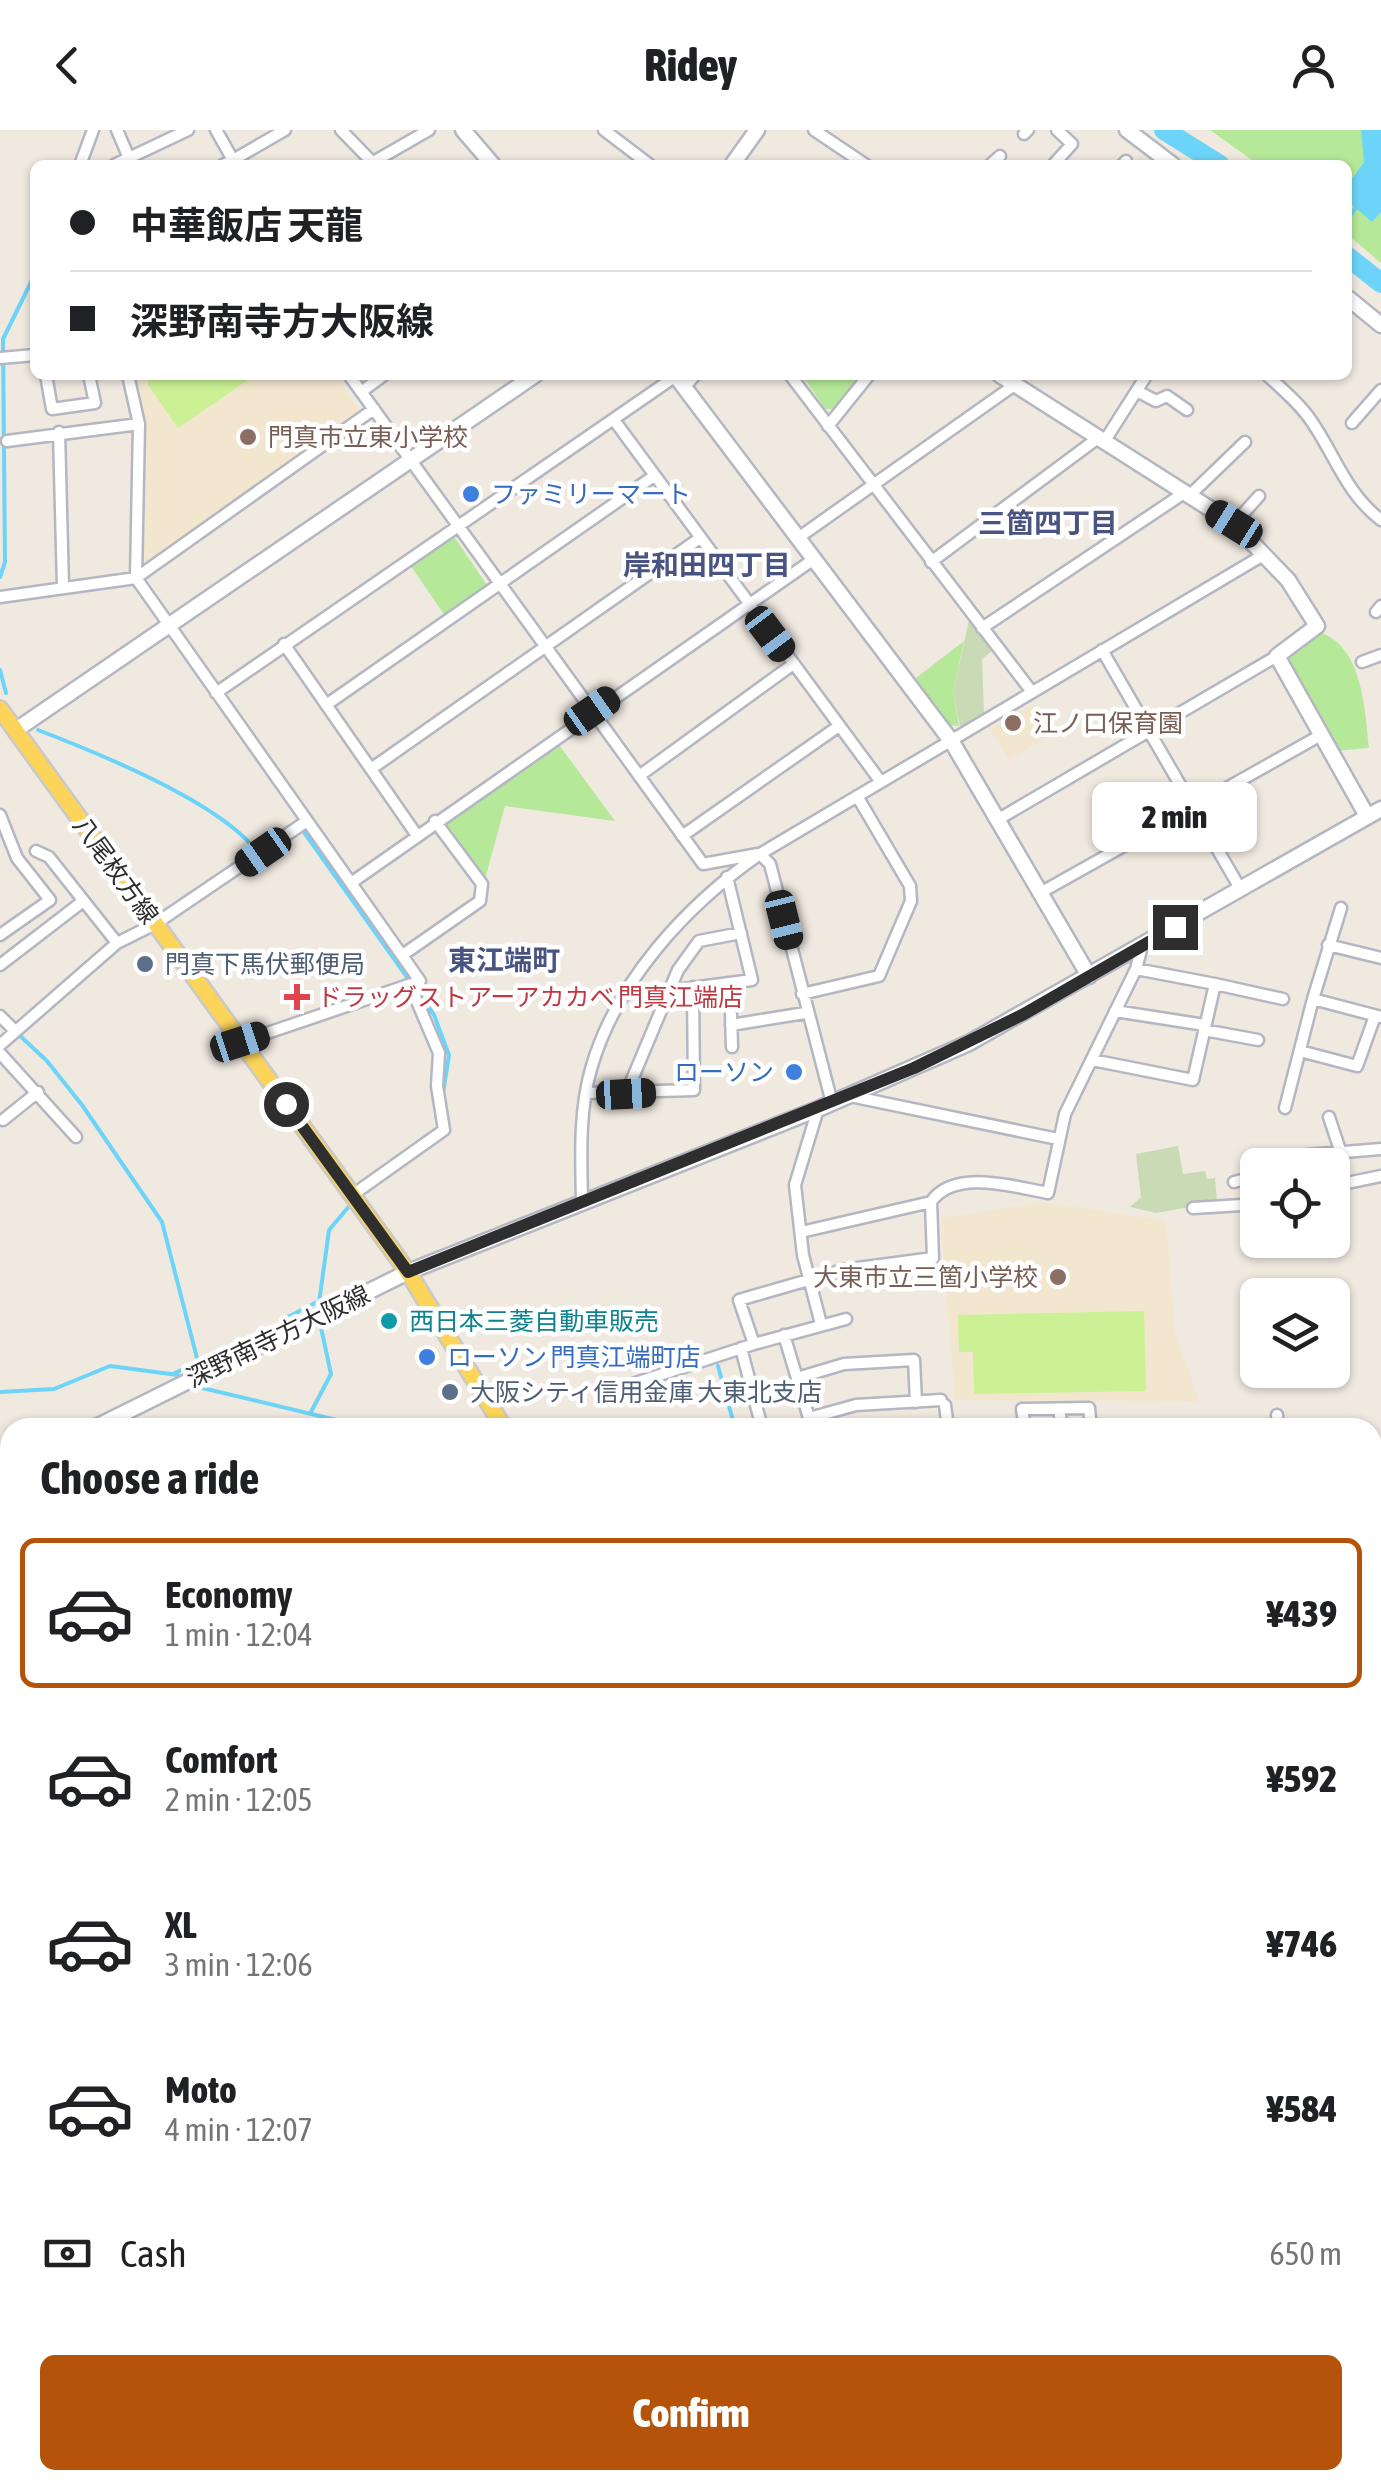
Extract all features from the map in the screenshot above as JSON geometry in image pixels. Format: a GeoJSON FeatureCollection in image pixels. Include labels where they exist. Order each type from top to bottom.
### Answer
{"type":"FeatureCollection","features":[{"type":"Feature","properties":{"kind":"main road","name":"八尾枚方線"},"geometry":{"type":"LineString","coordinates":[[0,708],[408,1272],[498,1418]]}},
{"type":"Feature","properties":{"kind":"street"},"geometry":{"type":"LineString","coordinates":[[82,160],[93,130]]}},
{"type":"Feature","properties":{"kind":"street"},"geometry":{"type":"LineString","coordinates":[[117,130],[130,158]]}},
{"type":"Feature","properties":{"kind":"street"},"geometry":{"type":"LineString","coordinates":[[125,160],[188,130]]}},
{"type":"Feature","properties":{"kind":"street"},"geometry":{"type":"LineString","coordinates":[[216,130],[227,160]]}},
{"type":"Feature","properties":{"kind":"street"},"geometry":{"type":"LineString","coordinates":[[232,160],[285,130]]}},
{"type":"Feature","properties":{"kind":"street"},"geometry":{"type":"LineString","coordinates":[[341,130],[367,160]]}},
{"type":"Feature","properties":{"kind":"street"},"geometry":{"type":"LineString","coordinates":[[378,160],[429,130]]}},
{"type":"Feature","properties":{"kind":"street"},"geometry":{"type":"LineString","coordinates":[[464,130],[489,160]]}},
{"type":"Feature","properties":{"kind":"street"},"geometry":{"type":"LineString","coordinates":[[604,130],[635,160]]}},
{"type":"Feature","properties":{"kind":"street"},"geometry":{"type":"LineString","coordinates":[[736,160],[758,130]]}},
{"type":"Feature","properties":{"kind":"street"},"geometry":{"type":"LineString","coordinates":[[814,130],[859,160]]}},
{"type":"Feature","properties":{"kind":"street"},"geometry":{"type":"LineString","coordinates":[[1058,130],[1072,144],[1058,160]]}},
{"type":"Feature","properties":{"kind":"street"},"geometry":{"type":"LineString","coordinates":[[1127,130],[1166,160]]}},
{"type":"Feature","properties":{"kind":"street"},"geometry":{"type":"LineString","coordinates":[[996,160],[1000,156]]}},
{"type":"Feature","properties":{"kind":"street"},"geometry":{"type":"LineString","coordinates":[[1352,301],[1381,325]]}},
{"type":"Feature","properties":{"kind":"street"},"geometry":{"type":"LineString","coordinates":[[0,358],[30,355]]}},
{"type":"Feature","properties":{"kind":"street"},"geometry":{"type":"LineString","coordinates":[[47,380],[52,409],[95,403],[90,380]]}},
{"type":"Feature","properties":{"kind":"street"},"geometry":{"type":"LineString","coordinates":[[129,380],[139,424],[136,578],[404,954],[420,982],[240,1042]]}},
{"type":"Feature","properties":{"kind":"street"},"geometry":{"type":"LineString","coordinates":[[353,380],[703,864],[760,854]]}},
{"type":"Feature","properties":{"kind":"street"},"geometry":{"type":"LineString","coordinates":[[361,392],[377,380]]}},
{"type":"Feature","properties":{"kind":"street"},"geometry":{"type":"LineString","coordinates":[[16,730],[529,380]]}},
{"type":"Feature","properties":{"kind":"street"},"geometry":{"type":"LineString","coordinates":[[216,692],[614,420],[679,380],[952,742],[1089,976]]}},
{"type":"Feature","properties":{"kind":"street"},"geometry":{"type":"LineString","coordinates":[[794,380],[1032,692]]}},
{"type":"Feature","properties":{"kind":"street"},"geometry":{"type":"LineString","coordinates":[[828,426],[864,380]]}},
{"type":"Feature","properties":{"kind":"street"},"geometry":{"type":"LineString","coordinates":[[997,820],[1277,656],[1317,626],[1265,554],[1234,524],[1006,380]]}},
{"type":"Feature","properties":{"kind":"street"},"geometry":{"type":"LineString","coordinates":[[932,562],[1101,440],[1144,380]]}},
{"type":"Feature","properties":{"kind":"street"},"geometry":{"type":"LineString","coordinates":[[1272,380],[1312,421],[1341,477],[1362,505],[1381,520]]}},
{"type":"Feature","properties":{"kind":"street"},"geometry":{"type":"LineString","coordinates":[[798,538],[1013,386]]}},
{"type":"Feature","properties":{"kind":"street"},"geometry":{"type":"LineString","coordinates":[[1352,423],[1381,390]]}},
{"type":"Feature","properties":{"kind":"street"},"geometry":{"type":"LineString","coordinates":[[1137,391],[1156,401],[1166,396],[1187,410]]}},
{"type":"Feature","properties":{"kind":"street"},"geometry":{"type":"LineString","coordinates":[[0,598],[136,578],[374,409]]}},
{"type":"Feature","properties":{"kind":"street"},"geometry":{"type":"LineString","coordinates":[[614,420],[881,782]]}},
{"type":"Feature","properties":{"kind":"street"},"geometry":{"type":"LineString","coordinates":[[7,441],[139,424]]}},
{"type":"Feature","properties":{"kind":"street"},"geometry":{"type":"LineString","coordinates":[[60,432],[63,587]]}},
{"type":"Feature","properties":{"kind":"street"},"geometry":{"type":"LineString","coordinates":[[982,628],[1186,494],[1245,442]]}},
{"type":"Feature","properties":{"kind":"street"},"geometry":{"type":"LineString","coordinates":[[326,705],[654,476]]}},
{"type":"Feature","properties":{"kind":"street"},"geometry":{"type":"LineString","coordinates":[[1234,524],[1259,496]]}},
{"type":"Feature","properties":{"kind":"street"},"geometry":{"type":"LineString","coordinates":[[371,769],[700,538]]}},
{"type":"Feature","properties":{"kind":"street"},"geometry":{"type":"LineString","coordinates":[[582,1200],[586,1093],[592,1066],[626,992],[684,916],[727,877],[760,854],[1265,554]]}},
{"type":"Feature","properties":{"kind":"street"},"geometry":{"type":"LineString","coordinates":[[350,883],[814,559]]}},
{"type":"Feature","properties":{"kind":"street"},"geometry":{"type":"LineString","coordinates":[[284,644],[416,834]]}},
{"type":"Feature","properties":{"kind":"street"},"geometry":{"type":"LineString","coordinates":[[1102,650],[1241,890]]}},
{"type":"Feature","properties":{"kind":"street"},"geometry":{"type":"LineString","coordinates":[[1277,656],[1321,736],[1377,813]]}},
{"type":"Feature","properties":{"kind":"street"},"geometry":{"type":"LineString","coordinates":[[1362,662],[1381,656]]}},
{"type":"Feature","properties":{"kind":"street"},"geometry":{"type":"LineString","coordinates":[[639,776],[792,665]]}},
{"type":"Feature","properties":{"kind":"street"},"geometry":{"type":"LineString","coordinates":[[682,836],[838,726]]}},
{"type":"Feature","properties":{"kind":"street"},"geometry":{"type":"LineString","coordinates":[[1040,894],[1321,736]]}},
{"type":"Feature","properties":{"kind":"street"},"geometry":{"type":"LineString","coordinates":[[802,994],[878,976],[912,901],[910,886],[858,796]]}},
{"type":"Feature","properties":{"kind":"street","name":"深野南寺方大阪線"},"geometry":{"type":"LineString","coordinates":[[114,1418],[408,1272],[850,1096],[969,1043],[1377,813]]}},
{"type":"Feature","properties":{"kind":"street"},"geometry":{"type":"LineString","coordinates":[[0,816],[3,839],[50,900],[0,936]]}},
{"type":"Feature","properties":{"kind":"street"},"geometry":{"type":"LineString","coordinates":[[0,1044],[117,943],[156,924],[306,821]]}},
{"type":"Feature","properties":{"kind":"street"},"geometry":{"type":"LineString","coordinates":[[404,954],[480,901],[482,884],[436,821]]}},
{"type":"Feature","properties":{"kind":"street"},"geometry":{"type":"LineString","coordinates":[[36,851],[49,857],[117,943]]}},
{"type":"Feature","properties":{"kind":"street"},"geometry":{"type":"LineString","coordinates":[[760,854],[770,864],[825,1106],[795,1185],[802,1255],[812,1280],[821,1324]]}},
{"type":"Feature","properties":{"kind":"street"},"geometry":{"type":"LineString","coordinates":[[669,991],[752,980],[727,877]]}},
{"type":"Feature","properties":{"kind":"street"},"geometry":{"type":"LineString","coordinates":[[0,965],[82,902]]}},
{"type":"Feature","properties":{"kind":"street"},"geometry":{"type":"LineString","coordinates":[[1285,1108],[1341,908]]}},
{"type":"Feature","properties":{"kind":"street"},"geometry":{"type":"LineString","coordinates":[[626,1094],[669,991],[699,941],[741,933]]}},
{"type":"Feature","properties":{"kind":"street"},"geometry":{"type":"LineString","coordinates":[[1328,945],[1381,958]]}},
{"type":"Feature","properties":{"kind":"street"},"geometry":{"type":"LineString","coordinates":[[801,1232],[931,1202],[939,1193],[980,1182],[1048,1193],[1065,1114],[1136,969],[1142,946]]}},
{"type":"Feature","properties":{"kind":"street"},"geometry":{"type":"LineString","coordinates":[[1136,969],[1283,999]]}},
{"type":"Feature","properties":{"kind":"street"},"geometry":{"type":"LineString","coordinates":[[1092,1060],[1193,1080],[1215,984]]}},
{"type":"Feature","properties":{"kind":"street"},"geometry":{"type":"LineString","coordinates":[[350,1196],[444,1130],[439,1053],[410,985]]}},
{"type":"Feature","properties":{"kind":"street"},"geometry":{"type":"LineString","coordinates":[[586,1093],[694,1090],[693,987]]}},
{"type":"Feature","properties":{"kind":"street"},"geometry":{"type":"LineString","coordinates":[[1300,1051],[1357,1066],[1378,1016],[1314,999]]}},
{"type":"Feature","properties":{"kind":"street"},"geometry":{"type":"LineString","coordinates":[[1116,1012],[1258,1040]]}},
{"type":"Feature","properties":{"kind":"street"},"geometry":{"type":"LineString","coordinates":[[732,1047],[731,1020],[805,1013]]}},
{"type":"Feature","properties":{"kind":"street"},"geometry":{"type":"LineString","coordinates":[[0,1016],[16,1030]]}},
{"type":"Feature","properties":{"kind":"street"},"geometry":{"type":"LineString","coordinates":[[0,1053],[76,1137]]}},
{"type":"Feature","properties":{"kind":"street"},"geometry":{"type":"LineString","coordinates":[[4,1120],[38,1092]]}},
{"type":"Feature","properties":{"kind":"street"},"geometry":{"type":"LineString","coordinates":[[850,1096],[1058,1139]]}},
{"type":"Feature","properties":{"kind":"street"},"geometry":{"type":"LineString","coordinates":[[1328,1117],[1338,1148]]}},
{"type":"Feature","properties":{"kind":"street"},"geometry":{"type":"LineString","coordinates":[[1350,1152],[1381,1148]]}},
{"type":"Feature","properties":{"kind":"street"},"geometry":{"type":"LineString","coordinates":[[1350,1182],[1381,1176]]}},
{"type":"Feature","properties":{"kind":"street"},"geometry":{"type":"LineString","coordinates":[[1234,1182],[1240,1180]]}},
{"type":"Feature","properties":{"kind":"street"},"geometry":{"type":"LineString","coordinates":[[754,1344],[740,1300],[842,1270],[934,1258],[931,1202]]}},
{"type":"Feature","properties":{"kind":"street"},"geometry":{"type":"LineString","coordinates":[[1193,1208],[1240,1205]]}},
{"type":"Feature","properties":{"kind":"street"},"geometry":{"type":"LineString","coordinates":[[608,1392],[754,1344],[846,1319]]}},
{"type":"Feature","properties":{"kind":"street"},"geometry":{"type":"LineString","coordinates":[[784,1335],[809,1418]]}},
{"type":"Feature","properties":{"kind":"street"},"geometry":{"type":"LineString","coordinates":[[741,1348],[759,1418]]}},
{"type":"Feature","properties":{"kind":"street"},"geometry":{"type":"LineString","coordinates":[[797,1378],[844,1364],[914,1360],[916,1402]]}},
{"type":"Feature","properties":{"kind":"street"},"geometry":{"type":"LineString","coordinates":[[824,1418],[856,1406],[943,1402],[946,1418]]}},
{"type":"Feature","properties":{"kind":"street"},"geometry":{"type":"LineString","coordinates":[[1023,1418],[1022,1409],[1089,1408],[1090,1418]]}},
{"type":"Feature","properties":{"kind":"street"},"geometry":{"type":"LineString","coordinates":[[1060,1409],[1061,1418]]}},
{"type":"Feature","properties":{"kind":"shaded area","name":"門真市立東小学校"},"geometry":{"type":"Polygon","coordinates":[[[135,380],[339,380],[362,412],[149,562],[140,559],[143,411],[135,380]]]}},
{"type":"Feature","properties":{"kind":"shaded area"},"geometry":{"type":"Polygon","coordinates":[[[1033,703],[1052,734],[1009,760],[990,729],[1033,703]]]}},
{"type":"Feature","properties":{"kind":"shaded area","name":"大東市立三箇小学校"},"geometry":{"type":"Polygon","coordinates":[[[1043,1202],[1166,1221],[1175,1333],[1199,1401],[955,1400],[941,1218],[1043,1202]]]}},
{"type":"Feature","properties":{"kind":"green space"},"geometry":{"type":"Polygon","coordinates":[[[1210,130],[1381,130],[1381,263],[1352,238],[1352,160],[1252,160],[1210,130]]]}},
{"type":"Feature","properties":{"kind":"green space"},"geometry":{"type":"Polygon","coordinates":[[[148,380],[248,380],[178,428],[148,380]]]}},
{"type":"Feature","properties":{"kind":"green space"},"geometry":{"type":"Polygon","coordinates":[[[806,380],[857,380],[834,409],[825,409],[806,380]]]}},
{"type":"Feature","properties":{"kind":"green space"},"geometry":{"type":"Polygon","coordinates":[[[453,535],[489,588],[446,617],[410,565],[453,535]]]}},
{"type":"Feature","properties":{"kind":"green space"},"geometry":{"type":"Polygon","coordinates":[[[969,620],[992,651],[982,659],[984,714],[960,727],[953,693],[969,620]]]}},
{"type":"Feature","properties":{"kind":"green space"},"geometry":{"type":"Polygon","coordinates":[[[1322,633],[1336,641],[1354,666],[1369,748],[1335,751],[1288,663],[1290,655],[1322,633]]]}},
{"type":"Feature","properties":{"kind":"green space"},"geometry":{"type":"Polygon","coordinates":[[[964,641],[953,693],[959,726],[947,725],[916,678],[964,641]]]}},
{"type":"Feature","properties":{"kind":"green space"},"geometry":{"type":"Polygon","coordinates":[[[557,742],[615,821],[505,806],[485,879],[441,822],[557,742]]]}},
{"type":"Feature","properties":{"kind":"green space"},"geometry":{"type":"Polygon","coordinates":[[[1178,1146],[1183,1174],[1205,1171],[1207,1179],[1215,1178],[1217,1202],[1156,1213],[1130,1207],[1141,1197],[1136,1154],[1178,1146]]]}},
{"type":"Feature","properties":{"kind":"green space"},"geometry":{"type":"Polygon","coordinates":[[[1144,1311],[1146,1391],[974,1394],[973,1352],[959,1352],[958,1315],[1144,1311]]]}},
{"type":"Feature","properties":{"kind":"water"},"geometry":{"type":"Polygon","coordinates":[[[1361,130],[1381,130],[1381,212],[1372,222],[1352,204],[1352,179],[1364,162],[1361,130]]]}},
{"type":"Feature","properties":{"kind":"waterway"},"geometry":{"type":"LineString","coordinates":[[88,160],[98,130]]}},
{"type":"Feature","properties":{"kind":"waterway"},"geometry":{"type":"LineString","coordinates":[[1164,130],[1212,160]]}},
{"type":"Feature","properties":{"kind":"waterway"},"geometry":{"type":"LineString","coordinates":[[1352,213],[1359,204]]}},
{"type":"Feature","properties":{"kind":"waterway"},"geometry":{"type":"LineString","coordinates":[[1352,260],[1381,283]]}},
{"type":"Feature","properties":{"kind":"waterway"},"geometry":{"type":"LineString","coordinates":[[0,577],[5,562],[3,339],[30,284]]}},
{"type":"Feature","properties":{"kind":"waterway"},"geometry":{"type":"LineString","coordinates":[[0,670],[6,693]]}},
{"type":"Feature","properties":{"kind":"waterway"},"geometry":{"type":"LineString","coordinates":[[38,730],[185,796],[237,831],[255,849],[290,827]]}},
{"type":"Feature","properties":{"kind":"waterway"},"geometry":{"type":"LineString","coordinates":[[301,828],[434,1015],[449,1055],[443,1093]]}},
{"type":"Feature","properties":{"kind":"waterway"},"geometry":{"type":"LineString","coordinates":[[17,1033],[47,1061],[82,1105],[162,1222],[198,1362],[173,1374]]}},
{"type":"Feature","properties":{"kind":"waterway"},"geometry":{"type":"LineString","coordinates":[[318,1310],[329,1230],[351,1204]]}},
{"type":"Feature","properties":{"kind":"waterway"},"geometry":{"type":"LineString","coordinates":[[288,1317],[317,1302]]}},
{"type":"Feature","properties":{"kind":"waterway"},"geometry":{"type":"LineString","coordinates":[[311,1412],[331,1374],[320,1323]]}},
{"type":"Feature","properties":{"kind":"waterway"},"geometry":{"type":"LineString","coordinates":[[0,1392],[54,1389],[110,1366],[178,1375]]}},
{"type":"Feature","properties":{"kind":"waterway"},"geometry":{"type":"LineString","coordinates":[[718,1366],[732,1418]]}},
{"type":"Feature","properties":{"kind":"waterway"},"geometry":{"type":"LineString","coordinates":[[194,1386],[328,1418]]}},
{"type":"Feature","properties":{"kind":"place","name":"門真市立東小学校"},"geometry":{"type":"Point","coordinates":[248,437]}},
{"type":"Feature","properties":{"kind":"place","name":"ファミリーマート"},"geometry":{"type":"Point","coordinates":[471,494]}},
{"type":"Feature","properties":{"kind":"place","name":"江ノ口保育園"},"geometry":{"type":"Point","coordinates":[1013,723]}},
{"type":"Feature","properties":{"kind":"place","name":"門真下馬伏郵便局"},"geometry":{"type":"Point","coordinates":[145,964]}},
{"type":"Feature","properties":{"kind":"place","name":"ドラッグストアーアカカベ 門真江端店"},"geometry":{"type":"Point","coordinates":[297,997]}},
{"type":"Feature","properties":{"kind":"place","name":"ローソン"},"geometry":{"type":"Point","coordinates":[794,1072]}},
{"type":"Feature","properties":{"kind":"place","name":"大東市立三箇小学校"},"geometry":{"type":"Point","coordinates":[1058,1277]}},
{"type":"Feature","properties":{"kind":"place","name":"西日本三菱自動車販売"},"geometry":{"type":"Point","coordinates":[389,1321]}},
{"type":"Feature","properties":{"kind":"place","name":"ローソン 門真江端町店"},"geometry":{"type":"Point","coordinates":[427,1357]}},
{"type":"Feature","properties":{"kind":"place","name":"大阪シティ信用金庫 大東北支店"},"geometry":{"type":"Point","coordinates":[450,1392]}},
{"type":"Feature","properties":{"kind":"district","name":"三箇四丁目"},"geometry":{"type":"Point","coordinates":[1048,523]}},
{"type":"Feature","properties":{"kind":"district","name":"岸和田四丁目"},"geometry":{"type":"Point","coordinates":[707,565]}},
{"type":"Feature","properties":{"kind":"district","name":"東江端町"},"geometry":{"type":"Point","coordinates":[504,960]}},
{"type":"Feature","properties":{"kind":"route"},"geometry":{"type":"LineString","coordinates":[[286,1104],[408,1272],[914,1068],[1024,1014],[1175,927]]}}]}
